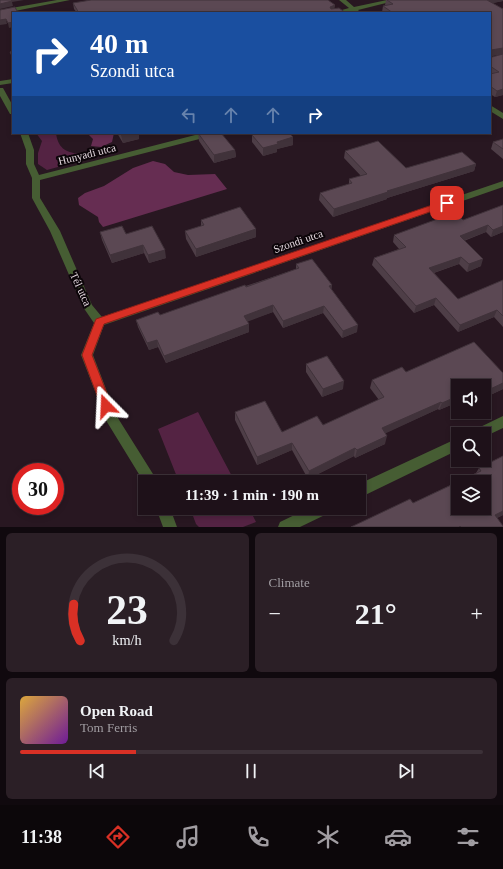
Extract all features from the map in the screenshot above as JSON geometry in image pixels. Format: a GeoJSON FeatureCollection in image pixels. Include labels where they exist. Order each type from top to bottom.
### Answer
{"type":"FeatureCollection","features":[{"type":"Feature","properties":{"kind":"street"},"geometry":{"type":"LineString","coordinates":[[0,12],[67,0]]}},
{"type":"Feature","properties":{"kind":"street"},"geometry":{"type":"LineString","coordinates":[[342,0],[358,12]]}},
{"type":"Feature","properties":{"kind":"street"},"geometry":{"type":"LineString","coordinates":[[339,12],[395,0]]}},
{"type":"Feature","properties":{"kind":"street"},"geometry":{"type":"LineString","coordinates":[[0,83],[12,81]]}},
{"type":"Feature","properties":{"kind":"street"},"geometry":{"type":"LineString","coordinates":[[0,90],[12,110]]}},
{"type":"Feature","properties":{"kind":"street"},"geometry":{"type":"LineString","coordinates":[[491,108],[503,117]]}},
{"type":"Feature","properties":{"kind":"street","name":"Tél utca"},"geometry":{"type":"LineString","coordinates":[[24,134],[30,150],[30,164],[36,178],[36,198],[55,231],[88,307],[100,322]]}},
{"type":"Feature","properties":{"kind":"street","name":"Hunyadi utca"},"geometry":{"type":"LineString","coordinates":[[36,178],[208,134]]}},
{"type":"Feature","properties":{"kind":"street","name":"Szondi utca"},"geometry":{"type":"LineString","coordinates":[[100,322],[503,184]]}},
{"type":"Feature","properties":{"kind":"street"},"geometry":{"type":"LineString","coordinates":[[100,322],[87,355],[111,418],[147,475]]}},
{"type":"Feature","properties":{"kind":"street"},"geometry":{"type":"LineString","coordinates":[[491,428],[503,422]]}},
{"type":"Feature","properties":{"kind":"street"},"geometry":{"type":"LineString","coordinates":[[366,488],[451,447]]}},
{"type":"Feature","properties":{"kind":"street"},"geometry":{"type":"LineString","coordinates":[[165,515],[170,527]]}},
{"type":"Feature","properties":{"kind":"street"},"geometry":{"type":"LineString","coordinates":[[285,527],[310,515]]}},
{"type":"Feature","properties":{"kind":"shaded area"},"geometry":{"type":"Polygon","coordinates":[[[37,134],[56,134],[60,146],[70,152],[79,154],[76,162],[47,170],[38,164],[38,153],[42,141],[37,134]]]}},
{"type":"Feature","properties":{"kind":"shaded area"},"geometry":{"type":"Polygon","coordinates":[[[88,134],[114,134],[112,142],[101,147],[91,146],[93,139],[88,134]]]}},
{"type":"Feature","properties":{"kind":"shaded area"},"geometry":{"type":"Polygon","coordinates":[[[153,161],[165,164],[174,172],[188,175],[215,174],[227,189],[103,227],[99,222],[98,217],[79,205],[78,198],[85,193],[104,186],[133,168],[153,161]]]}},
{"type":"Feature","properties":{"kind":"shaded area"},"geometry":{"type":"Polygon","coordinates":[[[198,412],[231,475],[176,475],[158,429],[198,412]]]}},
{"type":"Feature","properties":{"kind":"shaded area"},"geometry":{"type":"Polygon","coordinates":[[[193,515],[252,515],[256,522],[243,527],[199,527],[196,524],[193,515]]]}},
{"type":"Feature","properties":{"kind":"building"},"geometry":{"type":"Polygon","coordinates":[[[0,0],[11,0],[12,1],[0,4],[0,0]]]}},
{"type":"Feature","properties":{"kind":"building"},"geometry":{"type":"Polygon","coordinates":[[[91,0],[328,0],[335,5],[330,7],[331,9],[339,8],[345,12],[78,12],[73,3],[91,0]]]}},
{"type":"Feature","properties":{"kind":"building"},"geometry":{"type":"Polygon","coordinates":[[[387,0],[487,0],[503,9],[503,48],[491,50],[491,12],[392,12],[383,6],[393,4],[387,0]]]}},
{"type":"Feature","properties":{"kind":"building"},"geometry":{"type":"Polygon","coordinates":[[[15,7],[18,12],[12,12],[12,22],[8,23],[6,19],[0,20],[0,10],[15,7]]]}},
{"type":"Feature","properties":{"kind":"building"},"geometry":{"type":"Polygon","coordinates":[[[503,54],[503,89],[497,91],[491,87],[491,74],[499,72],[491,67],[491,56],[503,54]]]}},
{"type":"Feature","properties":{"kind":"building"},"geometry":{"type":"Polygon","coordinates":[[[199,134],[222,134],[235,150],[214,155],[199,134]]]}},
{"type":"Feature","properties":{"kind":"building"},"geometry":{"type":"Polygon","coordinates":[[[290,134],[293,137],[277,142],[278,144],[263,148],[252,135],[290,134]]]}},
{"type":"Feature","properties":{"kind":"building"},"geometry":{"type":"Polygon","coordinates":[[[503,139],[503,149],[493,142],[503,139]]]}},
{"type":"Feature","properties":{"kind":"building"},"geometry":{"type":"Polygon","coordinates":[[[378,141],[406,168],[462,152],[476,164],[334,209],[320,193],[352,183],[349,179],[367,174],[345,151],[378,141]]]}},
{"type":"Feature","properties":{"kind":"building"},"geometry":{"type":"Polygon","coordinates":[[[503,205],[503,226],[493,230],[488,225],[460,236],[483,259],[469,264],[461,257],[429,268],[458,299],[503,280],[503,316],[497,310],[460,325],[436,298],[416,306],[374,258],[406,247],[394,235],[451,214],[454,217],[459,216],[463,220],[503,205]]]}},
{"type":"Feature","properties":{"kind":"building"},"geometry":{"type":"Polygon","coordinates":[[[240,207],[256,229],[196,249],[185,231],[204,225],[201,220],[240,207]]]}},
{"type":"Feature","properties":{"kind":"building"},"geometry":{"type":"Polygon","coordinates":[[[122,226],[126,234],[152,226],[165,250],[148,255],[143,245],[110,255],[100,232],[122,226]]]}},
{"type":"Feature","properties":{"kind":"building"},"geometry":{"type":"Polygon","coordinates":[[[312,259],[332,285],[329,286],[358,325],[343,331],[324,306],[283,321],[273,305],[244,316],[249,324],[164,356],[157,340],[147,343],[136,320],[158,312],[160,315],[245,285],[246,287],[299,268],[296,264],[312,259]]]}},
{"type":"Feature","properties":{"kind":"building"},"geometry":{"type":"Polygon","coordinates":[[[474,342],[503,373],[503,383],[491,389],[491,379],[451,379],[451,399],[382,428],[387,436],[357,450],[355,448],[309,471],[292,443],[257,457],[235,412],[265,401],[282,432],[317,416],[323,425],[384,397],[372,380],[402,367],[406,372],[474,342]]]}},
{"type":"Feature","properties":{"kind":"building"},"geometry":{"type":"Polygon","coordinates":[[[327,356],[344,381],[323,389],[306,364],[327,356]]]}},
{"type":"Feature","properties":{"kind":"building"},"geometry":{"type":"Polygon","coordinates":[[[503,456],[503,511],[495,515],[503,527],[351,527],[410,499],[413,503],[451,485],[451,515],[491,515],[491,475],[472,475],[481,471],[479,468],[491,467],[491,462],[503,456]]]}},
{"type":"Feature","properties":{"kind":"route"},"geometry":{"type":"LineString","coordinates":[[106,406],[87,355],[100,322],[447,203]]}}]}
